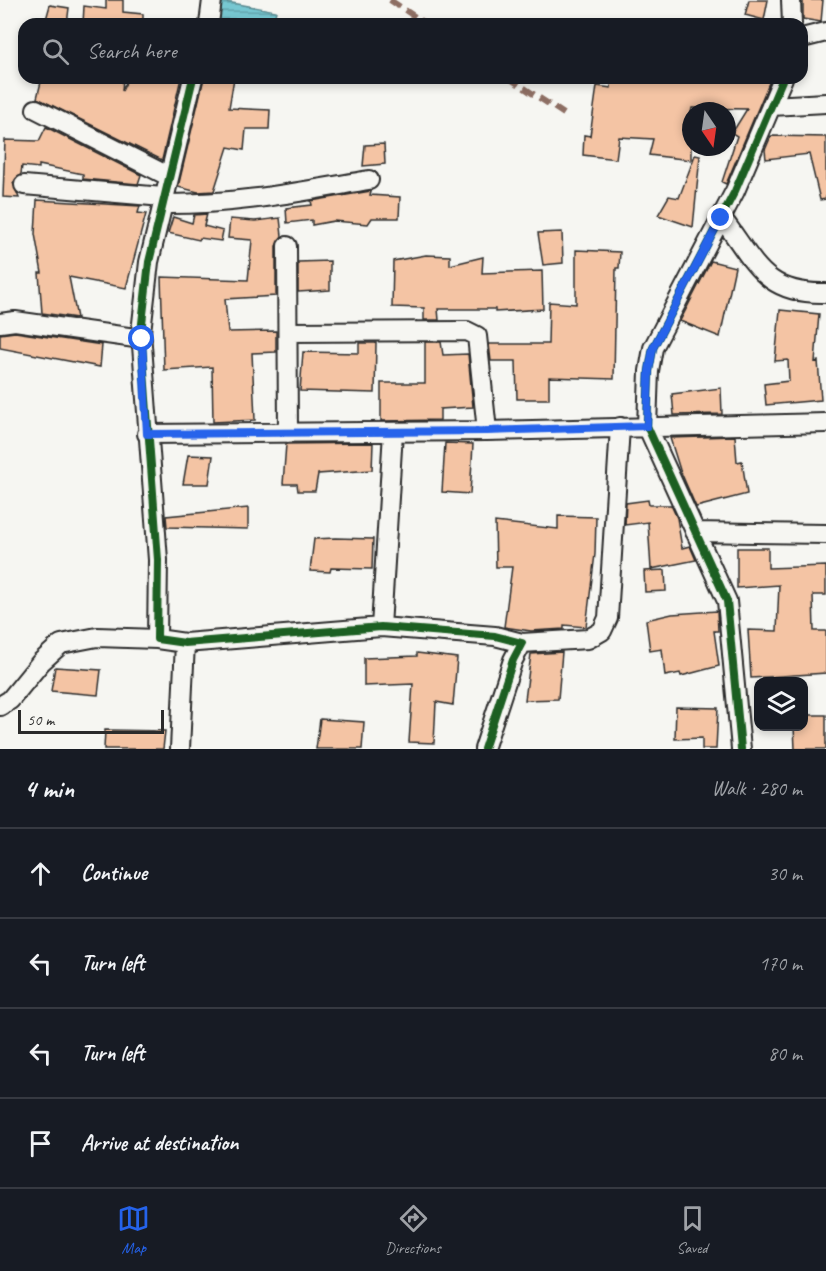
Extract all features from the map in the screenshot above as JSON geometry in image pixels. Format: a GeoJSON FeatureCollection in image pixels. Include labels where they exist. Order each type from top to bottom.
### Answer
{"type":"FeatureCollection","features":[{"type":"Feature","properties":{"kind":"street"},"geometry":{"type":"LineString","coordinates":[[209,18],[212,0]]}},
{"type":"Feature","properties":{"kind":"street"},"geometry":{"type":"LineString","coordinates":[[791,0],[792,18]]}},
{"type":"Feature","properties":{"kind":"street"},"geometry":{"type":"LineString","coordinates":[[808,36],[826,32]]}},
{"type":"Feature","properties":{"kind":"street"},"geometry":{"type":"LineString","coordinates":[[158,639],[159,560],[147,434],[142,339],[149,262],[191,84]]}},
{"type":"Feature","properties":{"kind":"street"},"geometry":{"type":"LineString","coordinates":[[741,749],[730,616],[716,573],[647,426],[649,371],[653,348],[721,218],[780,84]]}},
{"type":"Feature","properties":{"kind":"street"},"geometry":{"type":"LineString","coordinates":[[771,106],[826,103]]}},
{"type":"Feature","properties":{"kind":"street"},"geometry":{"type":"LineString","coordinates":[[36,109],[168,176]]}},
{"type":"Feature","properties":{"kind":"street"},"geometry":{"type":"LineString","coordinates":[[24,186],[212,205],[369,180]]}},
{"type":"Feature","properties":{"kind":"street"},"geometry":{"type":"LineString","coordinates":[[721,218],[759,271],[768,278],[801,294],[826,293]]}},
{"type":"Feature","properties":{"kind":"street"},"geometry":{"type":"LineString","coordinates":[[287,246],[288,433]]}},
{"type":"Feature","properties":{"kind":"street"},"geometry":{"type":"LineString","coordinates":[[0,323],[15,321],[142,339]]}},
{"type":"Feature","properties":{"kind":"street"},"geometry":{"type":"LineString","coordinates":[[288,332],[467,331],[477,336],[480,350],[487,431]]}},
{"type":"Feature","properties":{"kind":"street"},"geometry":{"type":"LineString","coordinates":[[147,434],[487,431],[826,423]]}},
{"type":"Feature","properties":{"kind":"street"},"geometry":{"type":"LineString","coordinates":[[0,706],[10,700],[41,662],[61,644],[97,637],[158,639],[185,643],[381,627],[495,636],[522,643],[588,639],[602,631],[608,618],[620,427]]}},
{"type":"Feature","properties":{"kind":"street"},"geometry":{"type":"LineString","coordinates":[[381,627],[393,432]]}},
{"type":"Feature","properties":{"kind":"street"},"geometry":{"type":"LineString","coordinates":[[695,532],[826,534]]}},
{"type":"Feature","properties":{"kind":"street"},"geometry":{"type":"LineString","coordinates":[[180,749],[185,643]]}},
{"type":"Feature","properties":{"kind":"street"},"geometry":{"type":"LineString","coordinates":[[484,749],[513,660],[522,643]]}},
{"type":"Feature","properties":{"kind":"water"},"geometry":{"type":"Polygon","coordinates":[[[221,1],[276,11],[274,18],[218,18],[221,1]]]}},
{"type":"Feature","properties":{"kind":"building"},"geometry":{"type":"Polygon","coordinates":[[[106,0],[123,0],[123,12],[143,14],[143,18],[83,18],[84,6],[106,9],[106,0]]]}},
{"type":"Feature","properties":{"kind":"building"},"geometry":{"type":"Polygon","coordinates":[[[749,0],[768,0],[764,18],[745,15],[749,0]]]}},
{"type":"Feature","properties":{"kind":"building"},"geometry":{"type":"Polygon","coordinates":[[[803,0],[823,0],[821,22],[803,18],[803,0]]]}},
{"type":"Feature","properties":{"kind":"building"},"geometry":{"type":"Polygon","coordinates":[[[50,5],[69,8],[68,18],[46,18],[50,5]]]}},
{"type":"Feature","properties":{"kind":"building"},"geometry":{"type":"Polygon","coordinates":[[[40,84],[123,84],[122,91],[125,84],[180,84],[162,160],[37,98],[40,84]]]}},
{"type":"Feature","properties":{"kind":"building"},"geometry":{"type":"Polygon","coordinates":[[[203,84],[233,84],[229,108],[270,110],[269,129],[246,129],[244,150],[228,147],[214,191],[198,192],[178,187],[203,84]]]}},
{"type":"Feature","properties":{"kind":"building"},"geometry":{"type":"Polygon","coordinates":[[[611,84],[768,84],[726,184],[722,182],[730,156],[736,156],[736,127],[747,109],[736,109],[736,102],[682,102],[682,156],[691,156],[691,160],[649,155],[653,139],[619,137],[616,159],[583,155],[584,135],[590,136],[597,86],[611,88],[611,84]]]}},
{"type":"Feature","properties":{"kind":"building"},"geometry":{"type":"Polygon","coordinates":[[[46,127],[141,175],[138,184],[83,179],[83,174],[39,165],[39,168],[22,166],[21,174],[13,183],[19,198],[3,197],[5,140],[39,141],[46,127]]]}},
{"type":"Feature","properties":{"kind":"building"},"geometry":{"type":"Polygon","coordinates":[[[771,136],[826,137],[826,199],[820,200],[809,154],[766,159],[765,150],[771,136]]]}},
{"type":"Feature","properties":{"kind":"building"},"geometry":{"type":"Polygon","coordinates":[[[384,144],[385,164],[363,166],[365,145],[384,144]]]}},
{"type":"Feature","properties":{"kind":"building"},"geometry":{"type":"Polygon","coordinates":[[[695,156],[700,156],[693,227],[658,215],[669,196],[679,198],[695,156]]]}},
{"type":"Feature","properties":{"kind":"building"},"geometry":{"type":"Polygon","coordinates":[[[371,191],[370,195],[400,197],[399,218],[372,218],[368,224],[334,221],[312,225],[312,220],[287,223],[286,208],[312,205],[311,201],[371,191]]]}},
{"type":"Feature","properties":{"kind":"building"},"geometry":{"type":"Polygon","coordinates":[[[37,200],[140,206],[138,213],[146,214],[126,288],[69,277],[77,318],[42,313],[39,273],[42,273],[35,234],[37,200]]]}},
{"type":"Feature","properties":{"kind":"building"},"geometry":{"type":"Polygon","coordinates":[[[207,214],[204,226],[223,231],[221,241],[200,238],[199,240],[168,233],[173,217],[192,223],[194,215],[207,214]]]}},
{"type":"Feature","properties":{"kind":"building"},"geometry":{"type":"Polygon","coordinates":[[[280,218],[282,236],[276,246],[276,296],[225,299],[228,332],[276,331],[276,352],[252,353],[255,420],[213,422],[212,367],[164,370],[161,277],[248,280],[252,240],[228,238],[230,219],[255,221],[280,218]]]}},
{"type":"Feature","properties":{"kind":"building"},"geometry":{"type":"Polygon","coordinates":[[[562,232],[563,263],[543,265],[538,233],[562,232]]]}},
{"type":"Feature","properties":{"kind":"building"},"geometry":{"type":"Polygon","coordinates":[[[576,250],[620,252],[619,268],[616,268],[614,379],[549,377],[549,399],[517,399],[516,361],[491,361],[489,344],[548,344],[549,302],[576,304],[576,250]]]}},
{"type":"Feature","properties":{"kind":"building"},"geometry":{"type":"Polygon","coordinates":[[[426,255],[450,256],[450,265],[483,257],[482,273],[542,271],[543,309],[495,312],[495,309],[438,309],[439,320],[424,320],[424,308],[392,307],[393,261],[426,255]]]}},
{"type":"Feature","properties":{"kind":"building"},"geometry":{"type":"Polygon","coordinates":[[[330,261],[330,290],[298,292],[298,262],[330,261]]]}},
{"type":"Feature","properties":{"kind":"building"},"geometry":{"type":"Polygon","coordinates":[[[711,261],[735,267],[720,337],[680,321],[711,261]]]}},
{"type":"Feature","properties":{"kind":"building"},"geometry":{"type":"Polygon","coordinates":[[[780,310],[819,314],[815,362],[818,361],[821,400],[766,405],[764,384],[789,381],[788,360],[775,361],[780,310]]]}},
{"type":"Feature","properties":{"kind":"building"},"geometry":{"type":"Polygon","coordinates":[[[15,332],[102,345],[100,367],[0,348],[0,334],[15,332]]]}},
{"type":"Feature","properties":{"kind":"building"},"geometry":{"type":"Polygon","coordinates":[[[425,342],[441,342],[443,355],[468,354],[473,407],[440,409],[440,420],[381,421],[381,383],[425,383],[425,342]]]}},
{"type":"Feature","properties":{"kind":"building"},"geometry":{"type":"Polygon","coordinates":[[[359,343],[376,343],[375,393],[300,391],[303,352],[359,353],[359,343]]]}},
{"type":"Feature","properties":{"kind":"building"},"geometry":{"type":"Polygon","coordinates":[[[721,388],[722,414],[674,415],[672,394],[721,388]]]}},
{"type":"Feature","properties":{"kind":"building"},"geometry":{"type":"Polygon","coordinates":[[[735,436],[737,462],[742,461],[747,494],[696,507],[680,470],[670,438],[735,436]]]}},
{"type":"Feature","properties":{"kind":"building"},"geometry":{"type":"Polygon","coordinates":[[[373,443],[372,470],[318,474],[315,491],[298,491],[297,484],[283,484],[286,444],[373,443]]]}},
{"type":"Feature","properties":{"kind":"building"},"geometry":{"type":"Polygon","coordinates":[[[445,443],[473,444],[470,494],[442,492],[445,443]]]}},
{"type":"Feature","properties":{"kind":"building"},"geometry":{"type":"Polygon","coordinates":[[[188,455],[213,456],[209,484],[183,484],[188,455]]]}},
{"type":"Feature","properties":{"kind":"building"},"geometry":{"type":"Polygon","coordinates":[[[648,500],[649,505],[671,505],[677,518],[682,548],[690,546],[696,560],[651,569],[648,522],[625,525],[626,503],[648,500]]]}},
{"type":"Feature","properties":{"kind":"building"},"geometry":{"type":"Polygon","coordinates":[[[248,508],[248,529],[167,527],[166,516],[248,508]]]}},
{"type":"Feature","properties":{"kind":"building"},"geometry":{"type":"Polygon","coordinates":[[[558,516],[596,517],[595,554],[586,627],[564,625],[564,629],[531,631],[504,627],[512,567],[496,567],[495,522],[558,529],[558,516]]]}},
{"type":"Feature","properties":{"kind":"building"},"geometry":{"type":"Polygon","coordinates":[[[314,539],[373,539],[372,569],[331,568],[330,572],[310,571],[314,539]]]}},
{"type":"Feature","properties":{"kind":"building"},"geometry":{"type":"Polygon","coordinates":[[[737,548],[768,548],[768,568],[826,566],[826,595],[813,595],[814,631],[826,631],[826,673],[751,678],[748,630],[777,631],[779,585],[737,588],[737,548]]]}},
{"type":"Feature","properties":{"kind":"building"},"geometry":{"type":"Polygon","coordinates":[[[665,570],[666,591],[645,592],[644,571],[665,570]]]}},
{"type":"Feature","properties":{"kind":"building"},"geometry":{"type":"Polygon","coordinates":[[[717,611],[718,631],[714,631],[719,666],[681,676],[680,673],[665,676],[662,649],[650,651],[646,620],[672,614],[717,611]]]}},
{"type":"Feature","properties":{"kind":"building"},"geometry":{"type":"Polygon","coordinates":[[[562,652],[558,699],[525,700],[531,654],[562,652]]]}},
{"type":"Feature","properties":{"kind":"building"},"geometry":{"type":"Polygon","coordinates":[[[417,653],[457,658],[453,705],[436,702],[434,743],[409,742],[413,684],[364,686],[364,658],[417,656],[417,653]]]}},
{"type":"Feature","properties":{"kind":"building"},"geometry":{"type":"Polygon","coordinates":[[[55,667],[101,670],[98,695],[51,691],[55,667]]]}},
{"type":"Feature","properties":{"kind":"building"},"geometry":{"type":"Polygon","coordinates":[[[676,707],[718,708],[716,749],[702,749],[702,738],[675,739],[676,707]]]}},
{"type":"Feature","properties":{"kind":"building"},"geometry":{"type":"Polygon","coordinates":[[[808,715],[826,715],[826,749],[795,749],[794,731],[808,731],[808,715]]]}},
{"type":"Feature","properties":{"kind":"building"},"geometry":{"type":"Polygon","coordinates":[[[320,719],[364,722],[362,749],[316,749],[320,719]]]}},
{"type":"Feature","properties":{"kind":"building"},"geometry":{"type":"Polygon","coordinates":[[[105,730],[165,731],[163,749],[104,749],[105,730]]]}},
{"type":"Feature","properties":{"kind":"marked path"},"geometry":{"type":"LineString","coordinates":[[390,0],[417,18]]}},
{"type":"Feature","properties":{"kind":"marked path"},"geometry":{"type":"LineString","coordinates":[[518,84],[564,114]]}},
{"type":"Feature","properties":{"kind":"cycle path"},"geometry":{"type":"LineString","coordinates":[[192,84],[149,262],[141,332],[158,560],[157,639],[185,643],[381,627],[495,636],[522,643],[513,660],[484,749]]}},
{"type":"Feature","properties":{"kind":"cycle path"},"geometry":{"type":"LineString","coordinates":[[741,749],[727,601],[647,426],[649,371],[653,348],[735,191],[780,84]]}},
{"type":"Feature","properties":{"kind":"route"},"geometry":{"type":"LineString","coordinates":[[142,339],[147,434],[487,431],[647,426],[649,371],[653,348],[721,218]]}}]}
